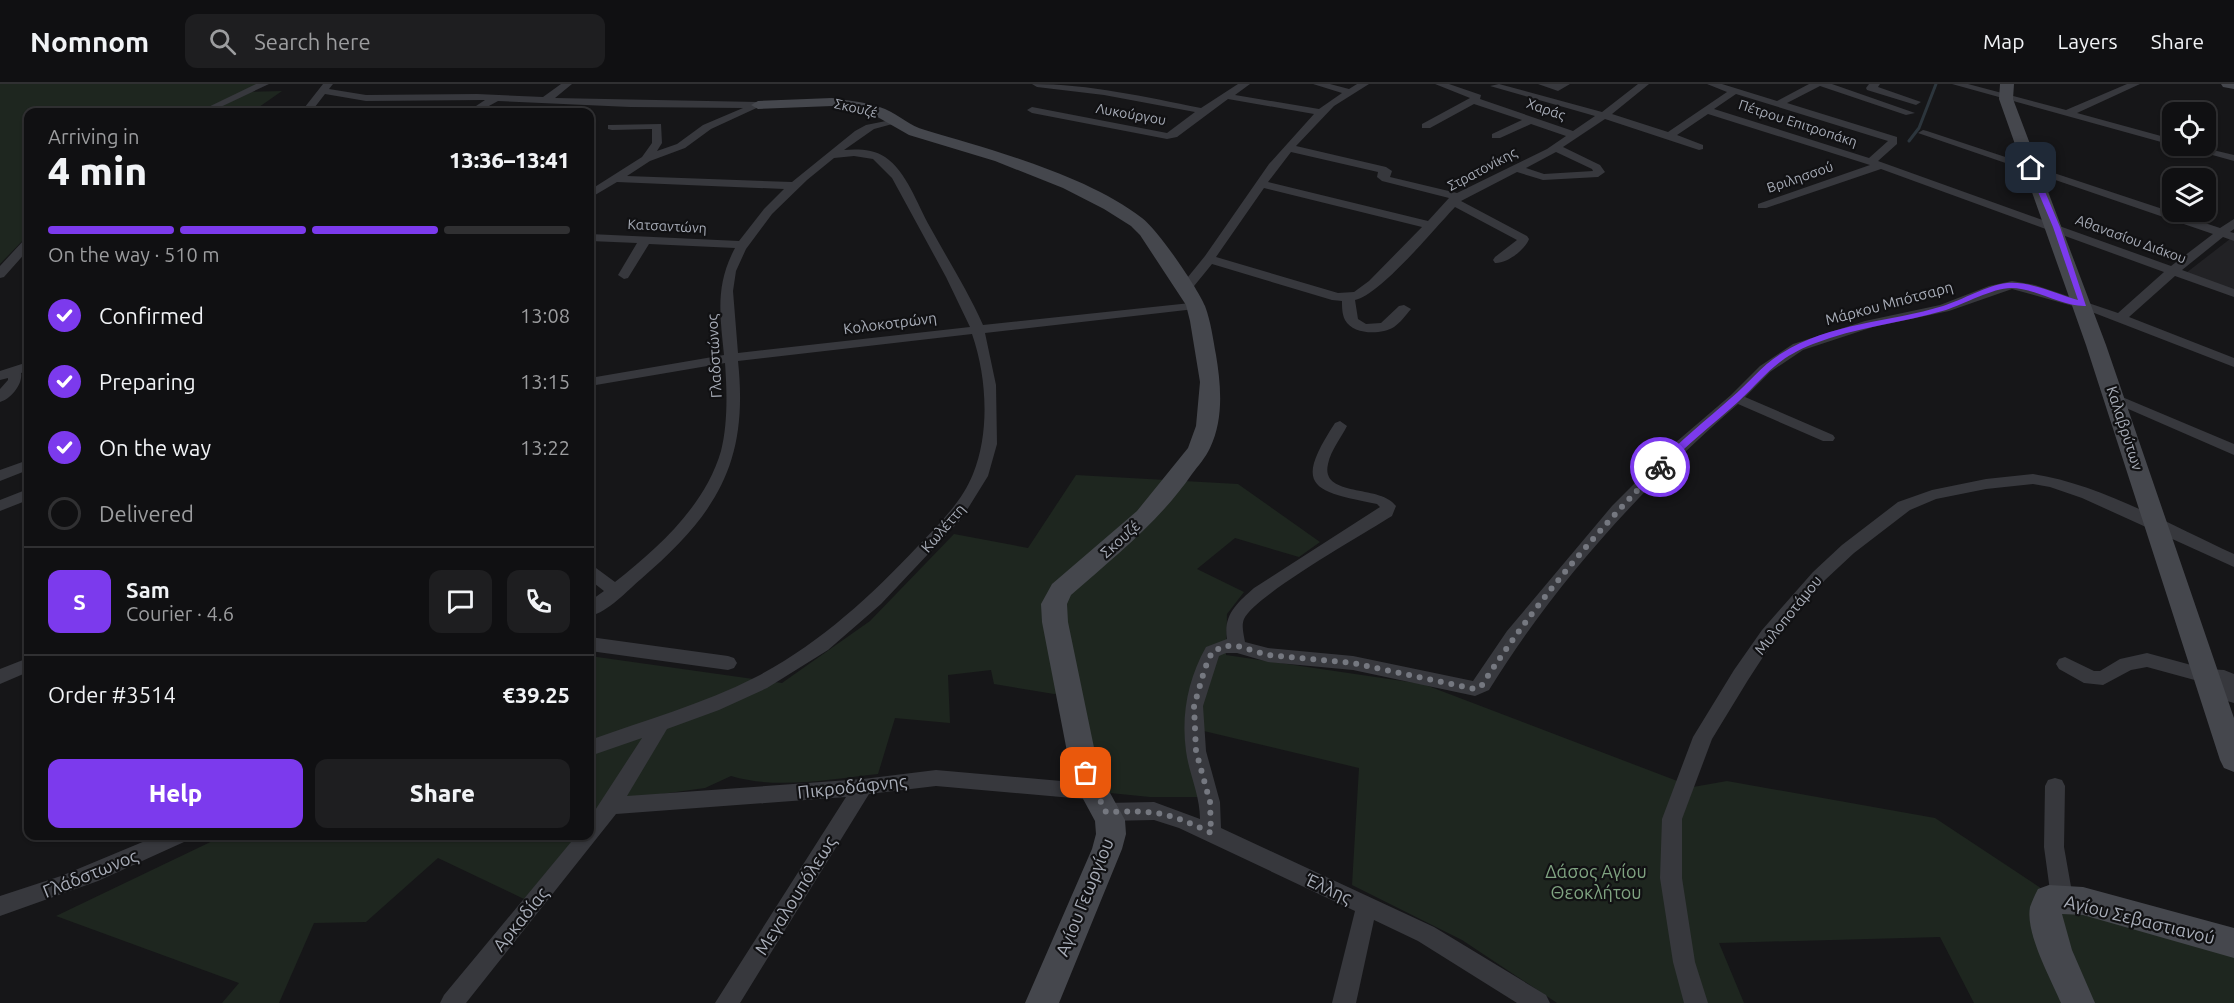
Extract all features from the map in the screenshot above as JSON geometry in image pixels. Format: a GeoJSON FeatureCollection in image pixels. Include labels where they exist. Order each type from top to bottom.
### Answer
{"type":"FeatureCollection","features":[{"type":"Feature","properties":{"kind":"street"},"geometry":{"type":"LineString","coordinates":[[212,108],[264,84]]}},
{"type":"Feature","properties":{"kind":"street"},"geometry":{"type":"LineString","coordinates":[[547,99],[567,84]]}},
{"type":"Feature","properties":{"kind":"street"},"geometry":{"type":"LineString","coordinates":[[1037,84],[1104,92],[1203,111]]}},
{"type":"Feature","properties":{"kind":"street"},"geometry":{"type":"LineString","coordinates":[[1104,92],[1113,84]]}},
{"type":"Feature","properties":{"kind":"street","name":"Λυκούργου"},"geometry":{"type":"LineString","coordinates":[[1032,110],[1167,136],[1173,135],[1203,111],[1245,84]]}},
{"type":"Feature","properties":{"kind":"street"},"geometry":{"type":"LineString","coordinates":[[1318,84],[1351,92]]}},
{"type":"Feature","properties":{"kind":"street"},"geometry":{"type":"LineString","coordinates":[[1190,297],[1209,259],[1289,148],[1320,112],[1364,84]]}},
{"type":"Feature","properties":{"kind":"street","name":"Χαράς"},"geometry":{"type":"LineString","coordinates":[[1440,84],[1576,136]]}},
{"type":"Feature","properties":{"kind":"street"},"geometry":{"type":"LineString","coordinates":[[1543,84],[1561,86]]}},
{"type":"Feature","properties":{"kind":"street","name":"Στρατονίκης"},"geometry":{"type":"LineString","coordinates":[[1349,298],[1374,284],[1455,199],[1576,136],[1634,94],[1644,84]]}},
{"type":"Feature","properties":{"kind":"street"},"geometry":{"type":"LineString","coordinates":[[1712,84],[1893,139],[1876,164]]}},
{"type":"Feature","properties":{"kind":"street"},"geometry":{"type":"LineString","coordinates":[[1779,104],[1817,84]]}},
{"type":"Feature","properties":{"kind":"street"},"geometry":{"type":"LineString","coordinates":[[1822,84],[1910,113]]}},
{"type":"Feature","properties":{"kind":"street"},"geometry":{"type":"LineString","coordinates":[[1875,84],[1871,88],[1916,102]]}},
{"type":"Feature","properties":{"kind":"street"},"geometry":{"type":"LineString","coordinates":[[1957,84],[2007,91],[2066,114],[2162,139]]}},
{"type":"Feature","properties":{"kind":"street"},"geometry":{"type":"LineString","coordinates":[[2066,114],[2135,84]]}},
{"type":"Feature","properties":{"kind":"street"},"geometry":{"type":"LineString","coordinates":[[2228,84],[2234,85]]}},
{"type":"Feature","properties":{"kind":"street"},"geometry":{"type":"LineString","coordinates":[[1426,126],[1497,85],[1670,135],[1699,147]]}},
{"type":"Feature","properties":{"kind":"street"},"geometry":{"type":"LineString","coordinates":[[594,192],[646,159],[681,146],[708,126],[803,87]]}},
{"type":"Feature","properties":{"kind":"street"},"geometry":{"type":"LineString","coordinates":[[309,108],[326,88],[366,98],[477,97],[630,104],[758,105]]}},
{"type":"Feature","properties":{"kind":"street"},"geometry":{"type":"LineString","coordinates":[[1670,135],[1734,91]]}},
{"type":"Feature","properties":{"kind":"street","name":"Καλαβρύτων"},"geometry":{"type":"LineString","coordinates":[[2007,91],[2031,168],[2056,227],[2115,398],[2234,759]]}},
{"type":"Feature","properties":{"kind":"street"},"geometry":{"type":"LineString","coordinates":[[1226,96],[1320,112]]}},
{"type":"Feature","properties":{"kind":"street"},"geometry":{"type":"LineString","coordinates":[[463,108],[477,97]]}},
{"type":"Feature","properties":{"kind":"street"},"geometry":{"type":"LineString","coordinates":[[479,108],[496,98]]}},
{"type":"Feature","properties":{"kind":"street","name":"Σκουζέ"},"geometry":{"type":"LineString","coordinates":[[758,105],[832,102],[879,112],[914,132],[1021,166],[1070,185],[1110,205],[1146,231],[1190,297],[1204,339],[1210,382],[1207,426],[1198,449],[1176,481],[1145,517],[1057,600],[1077,741],[1100,802]]}},
{"type":"Feature","properties":{"kind":"street","name":"Πέτρου Επιτροπάκη"},"geometry":{"type":"LineString","coordinates":[[1706,110],[1876,164]]}},
{"type":"Feature","properties":{"kind":"street"},"geometry":{"type":"LineString","coordinates":[[1496,136],[1531,120]]}},
{"type":"Feature","properties":{"kind":"street","name":"Γλαδστώνος"},"geometry":{"type":"LineString","coordinates":[[594,607],[616,591],[681,531],[702,507],[718,479],[728,451],[733,424],[729,273],[742,245],[754,226],[770,208],[832,155],[864,130],[892,121]]}},
{"type":"Feature","properties":{"kind":"street"},"geometry":{"type":"LineString","coordinates":[[612,127],[657,126],[657,143],[646,159]]}},
{"type":"Feature","properties":{"kind":"street"},"geometry":{"type":"LineString","coordinates":[[1923,133],[2228,235]]}},
{"type":"Feature","properties":{"kind":"street"},"geometry":{"type":"LineString","coordinates":[[1289,148],[1382,169],[1386,171],[1383,177],[1386,179],[1455,199],[1523,239],[1522,243],[1499,260]]}},
{"type":"Feature","properties":{"kind":"street"},"geometry":{"type":"LineString","coordinates":[[1515,168],[1543,177],[1599,173],[1596,167],[1556,148]]}},
{"type":"Feature","properties":{"kind":"street"},"geometry":{"type":"LineString","coordinates":[[2216,152],[2231,155]]}},
{"type":"Feature","properties":{"kind":"street","name":"Κωλέττη"},"geometry":{"type":"LineString","coordinates":[[594,747],[660,724],[735,694],[784,671],[832,637],[879,598],[958,514],[982,476],[990,443],[987,369],[978,330],[911,203],[886,164],[877,157],[867,154],[832,155]]}},
{"type":"Feature","properties":{"kind":"street","name":"Βριλησσού"},"geometry":{"type":"LineString","coordinates":[[1762,206],[1876,164]]}},
{"type":"Feature","properties":{"kind":"street","name":"Αθανασίου Διάκου"},"geometry":{"type":"LineString","coordinates":[[1876,164],[2234,293]]}},
{"type":"Feature","properties":{"kind":"street"},"geometry":{"type":"LineString","coordinates":[[614,179],[797,186]]}},
{"type":"Feature","properties":{"kind":"street"},"geometry":{"type":"LineString","coordinates":[[1262,184],[1429,225]]}},
{"type":"Feature","properties":{"kind":"street"},"geometry":{"type":"LineString","coordinates":[[2120,318],[2173,271],[2228,235],[2234,223]]}},
{"type":"Feature","properties":{"kind":"street","name":"Κατσαντώνη"},"geometry":{"type":"LineString","coordinates":[[594,237],[742,245]]}},
{"type":"Feature","properties":{"kind":"street"},"geometry":{"type":"LineString","coordinates":[[624,275],[645,240]]}},
{"type":"Feature","properties":{"kind":"street"},"geometry":{"type":"LineString","coordinates":[[0,274],[24,247]]}},
{"type":"Feature","properties":{"kind":"street"},"geometry":{"type":"LineString","coordinates":[[1209,259],[1314,291],[1349,298],[1353,322],[1362,327],[1386,326],[1404,309]]}},
{"type":"Feature","properties":{"kind":"street","name":"Μάρκου Μπότσαρη"},"geometry":{"type":"LineString","coordinates":[[1237,646],[1268,655],[1353,663],[1475,689],[1482,685],[1513,636],[1618,510],[1680,446],[1737,398],[1775,360],[1812,341],[1870,324],[1944,308],[2007,285],[2025,287],[2083,304],[2234,363]]}},
{"type":"Feature","properties":{"kind":"street","name":"Κολοκοτρώνη"},"geometry":{"type":"LineString","coordinates":[[594,381],[731,358],[978,330],[1190,297]]}},
{"type":"Feature","properties":{"kind":"street"},"geometry":{"type":"LineString","coordinates":[[0,398],[15,381],[7,374],[24,368]]}},
{"type":"Feature","properties":{"kind":"street"},"geometry":{"type":"LineString","coordinates":[[1737,398],[1827,438]]}},
{"type":"Feature","properties":{"kind":"street"},"geometry":{"type":"LineString","coordinates":[[2115,398],[2234,450]]}},
{"type":"Feature","properties":{"kind":"street"},"geometry":{"type":"LineString","coordinates":[[1211,833],[1210,802],[1196,751],[1194,706],[1212,652],[1224,646],[1237,646],[1233,628],[1238,612],[1264,589],[1386,512],[1388,506],[1382,500],[1329,488],[1320,478],[1319,466],[1340,426]]}},
{"type":"Feature","properties":{"kind":"street"},"geometry":{"type":"LineString","coordinates":[[0,476],[24,467]]}},
{"type":"Feature","properties":{"kind":"street","name":"Μυλοποτάμου"},"geometry":{"type":"LineString","coordinates":[[1696,1003],[1684,962],[1671,878],[1671,819],[1703,737],[1741,675],[1768,635],[1819,576],[1848,549],[1904,506],[1932,495],[2019,480],[2052,482],[2088,494],[2234,561]]}},
{"type":"Feature","properties":{"kind":"street"},"geometry":{"type":"LineString","coordinates":[[0,506],[24,496]]}},
{"type":"Feature","properties":{"kind":"street"},"geometry":{"type":"LineString","coordinates":[[594,575],[616,591]]}},
{"type":"Feature","properties":{"kind":"street"},"geometry":{"type":"LineString","coordinates":[[594,645],[728,663]]}},
{"type":"Feature","properties":{"kind":"street"},"geometry":{"type":"LineString","coordinates":[[2066,664],[2091,678],[2103,678],[2126,664],[2147,660],[2206,676],[2223,677],[2234,682]]}},
{"type":"Feature","properties":{"kind":"street"},"geometry":{"type":"LineString","coordinates":[[0,677],[24,667]]}},
{"type":"Feature","properties":{"kind":"street"},"geometry":{"type":"LineString","coordinates":[[2206,676],[2234,696]]}},
{"type":"Feature","properties":{"kind":"street","name":"Αρκαδίας"},"geometry":{"type":"LineString","coordinates":[[594,828],[660,724]]}},
{"type":"Feature","properties":{"kind":"street","name":"Πικροδάφνης"},"geometry":{"type":"LineString","coordinates":[[610,806],[863,787],[936,778],[1100,802]]}},
{"type":"Feature","properties":{"kind":"street"},"geometry":{"type":"LineString","coordinates":[[2055,786],[2054,847],[2062,898]]}},
{"type":"Feature","properties":{"kind":"street","name":"Μεγαλουπόλεως"},"geometry":{"type":"LineString","coordinates":[[727,1003],[863,787]]}},
{"type":"Feature","properties":{"kind":"street","name":"Έλλης"},"geometry":{"type":"LineString","coordinates":[[1100,802],[1174,816],[1367,905],[1453,949],[1538,1003]]}},
{"type":"Feature","properties":{"kind":"street","name":"Αγίου Γεωργίου"},"geometry":{"type":"LineString","coordinates":[[1042,1003],[1107,849],[1111,834],[1100,802]]}},
{"type":"Feature","properties":{"kind":"street","name":"Γλάδστωνος"},"geometry":{"type":"LineString","coordinates":[[0,906],[51,891],[101,872],[169,840]]}},
{"type":"Feature","properties":{"kind":"street","name":"Αρκαδίας"},"geometry":{"type":"LineString","coordinates":[[452,1003],[585,840]]}},
{"type":"Feature","properties":{"kind":"street","name":"Αγίου Σεβαστιανού"},"geometry":{"type":"LineString","coordinates":[[2078,1003],[2046,918],[2048,900],[2062,898],[2083,901],[2234,943]]}},
{"type":"Feature","properties":{"kind":"street"},"geometry":{"type":"LineString","coordinates":[[1344,1003],[1367,905]]}},
{"type":"Feature","properties":{"kind":"shaded area"},"geometry":{"type":"Polygon","coordinates":[[[2230,239],[2234,240],[2234,290],[2186,273],[2230,239]]]}},
{"type":"Feature","properties":{"kind":"green space"},"geometry":{"type":"Polygon","coordinates":[[[0,84],[261,84],[246,92],[282,91],[258,108],[24,108],[24,239],[0,264],[0,84]]]}},
{"type":"Feature","properties":{"kind":"green space","name":"Δάσος Αγίου Θεοκλήτου"},"geometry":{"type":"Polygon","coordinates":[[[1076,475],[1238,484],[1320,542],[1299,557],[1235,538],[1197,569],[1244,592],[1227,614],[1226,655],[1423,684],[1693,787],[1727,781],[1935,818],[2074,910],[2234,950],[2234,1003],[1974,1003],[1940,937],[1719,943],[1744,1003],[1557,1003],[1462,940],[1352,885],[1359,768],[1187,727],[1201,797],[1150,797],[1110,793],[1101,778],[1079,690],[1054,694],[994,684],[991,670],[948,675],[950,723],[895,718],[878,774],[786,783],[731,776],[705,788],[632,798],[594,816],[594,657],[782,683],[870,621],[954,534],[1028,548],[1076,475]]]}},
{"type":"Feature","properties":{"kind":"green space"},"geometry":{"type":"Polygon","coordinates":[[[215,840],[574,840],[524,899],[438,858],[366,922],[314,923],[279,1003],[222,1003],[239,983],[56,916],[215,840]]]}},
{"type":"Feature","properties":{"kind":"waterway"},"geometry":{"type":"LineString","coordinates":[[1909,141],[1919,128],[1936,84]]}},
{"type":"Feature","properties":{"kind":"way so far"},"geometry":{"type":"LineString","coordinates":[[1086,773],[1106,812],[1154,811],[1174,816],[1211,833],[1210,802],[1196,751],[1194,706],[1212,652],[1224,646],[1237,646],[1250,651],[1295,659],[1353,663],[1465,689],[1475,689],[1482,685],[1513,636],[1618,510],[1660,467]]}},
{"type":"Feature","properties":{"kind":"route"},"geometry":{"type":"LineString","coordinates":[[1660,467],[1680,446],[1737,398],[1775,360],[1812,341],[1870,324],[1944,308],[2007,285],[2025,287],[2083,304],[2056,227],[2031,168]]}}]}
